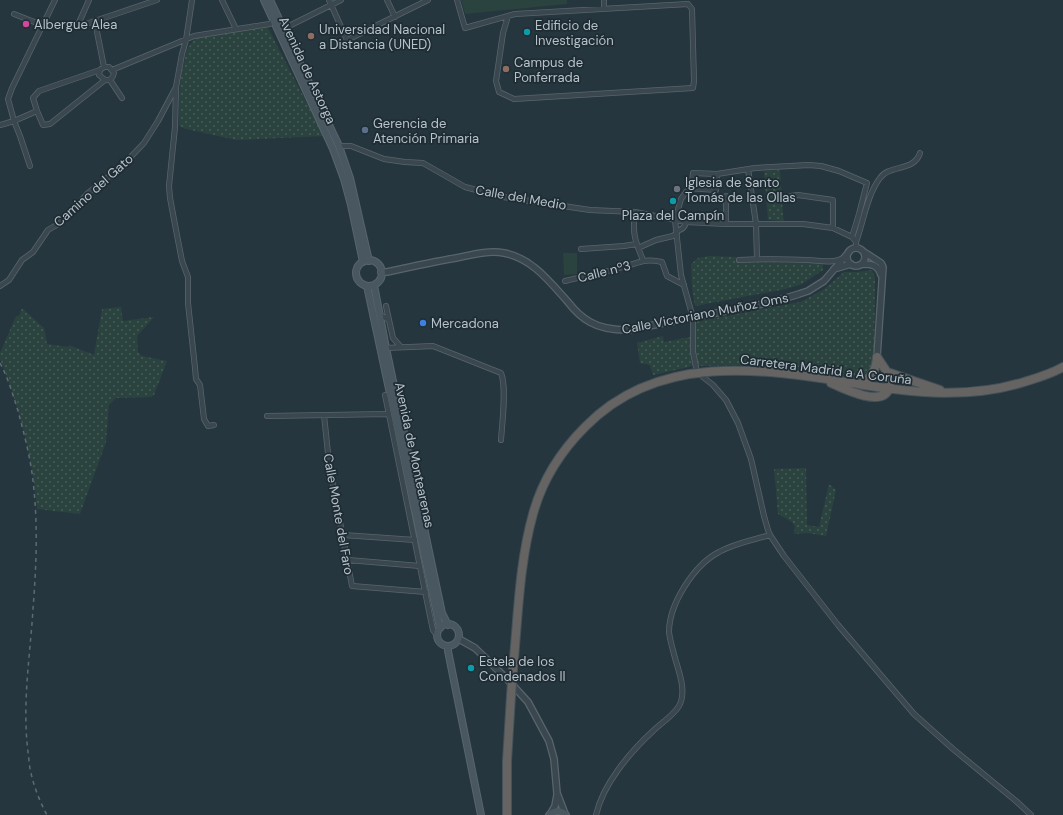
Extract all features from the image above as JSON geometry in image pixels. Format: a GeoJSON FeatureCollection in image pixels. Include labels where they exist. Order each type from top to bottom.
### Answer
{"type":"FeatureCollection","features":[{"type":"Feature","properties":{"kind":"highway"},"geometry":{"type":"LineString","coordinates":[[877,357],[876,368],[878,387]]}},
{"type":"Feature","properties":{"kind":"highway"},"geometry":{"type":"LineString","coordinates":[[823,379],[872,398],[881,397],[886,394],[888,388],[887,372],[877,357]]}},
{"type":"Feature","properties":{"kind":"highway","name":"Carretera Madrid a A Coruña"},"geometry":{"type":"LineString","coordinates":[[506,815],[511,696],[524,552],[533,514],[547,477],[572,440],[599,412],[621,397],[648,385],[672,377],[694,373],[737,370],[780,372],[878,387],[948,393],[975,392],[1005,388],[1040,377],[1063,367]]}},
{"type":"Feature","properties":{"kind":"highway"},"geometry":{"type":"LineString","coordinates":[[860,384],[870,377],[876,368]]}},
{"type":"Feature","properties":{"kind":"highway"},"geometry":{"type":"LineString","coordinates":[[887,372],[948,393]]}},
{"type":"Feature","properties":{"kind":"highway"},"geometry":{"type":"LineString","coordinates":[[508,742],[512,815]]}},
{"type":"Feature","properties":{"kind":"main road","name":"Avenida de Astorga"},"geometry":{"type":"LineString","coordinates":[[264,0],[336,148]]}},
{"type":"Feature","properties":{"kind":"main road","name":"Avenida de Astorga"},"geometry":{"type":"LineString","coordinates":[[270,0],[336,148]]}},
{"type":"Feature","properties":{"kind":"main road"},"geometry":{"type":"LineString","coordinates":[[336,148],[350,178],[366,261]]}},
{"type":"Feature","properties":{"kind":"main road"},"geometry":{"type":"LineString","coordinates":[[366,261],[377,264],[381,272],[380,278],[371,285],[361,283],[357,277],[358,267],[366,261]]}},
{"type":"Feature","properties":{"kind":"main road","name":"Avenida de Montearenas"},"geometry":{"type":"LineString","coordinates":[[371,285],[389,348],[442,613],[448,625]]}},
{"type":"Feature","properties":{"kind":"main road","name":"Avenida de Montearenas"},"geometry":{"type":"LineString","coordinates":[[371,285],[440,628]]}},
{"type":"Feature","properties":{"kind":"main road"},"geometry":{"type":"LineString","coordinates":[[448,625],[456,628],[459,633],[459,639],[453,645],[448,646],[441,644],[438,633],[440,628],[448,625]]}},
{"type":"Feature","properties":{"kind":"main road"},"geometry":{"type":"LineString","coordinates":[[448,646],[481,815]]}},
{"type":"Feature","properties":{"kind":"main road"},"geometry":{"type":"LineString","coordinates":[[550,814],[557,811],[566,814]]}},
{"type":"Feature","properties":{"kind":"street"},"geometry":{"type":"LineString","coordinates":[[30,166],[8,99],[55,0]]}},
{"type":"Feature","properties":{"kind":"street"},"geometry":{"type":"LineString","coordinates":[[77,27],[89,0]]}},
{"type":"Feature","properties":{"kind":"street"},"geometry":{"type":"LineString","coordinates":[[14,14],[42,25],[77,27],[95,22],[150,1],[157,0]]}},
{"type":"Feature","properties":{"kind":"street"},"geometry":{"type":"LineString","coordinates":[[192,0],[186,40],[176,87],[175,127],[169,186],[182,261],[188,277],[188,303],[196,379],[200,384],[204,419],[208,426],[214,425]]}},
{"type":"Feature","properties":{"kind":"street"},"geometry":{"type":"LineString","coordinates":[[222,0],[236,29]]}},
{"type":"Feature","properties":{"kind":"street"},"geometry":{"type":"LineString","coordinates":[[283,30],[330,2],[341,0]]}},
{"type":"Feature","properties":{"kind":"street"},"geometry":{"type":"LineString","coordinates":[[387,0],[395,16]]}},
{"type":"Feature","properties":{"kind":"street"},"geometry":{"type":"LineString","coordinates":[[330,2],[347,40],[419,2],[428,0]]}},
{"type":"Feature","properties":{"kind":"street"},"geometry":{"type":"LineString","coordinates":[[457,0],[465,28],[515,14],[688,4],[692,9],[693,88],[514,99],[499,92],[496,81],[503,33],[508,16]]}},
{"type":"Feature","properties":{"kind":"street"},"geometry":{"type":"LineString","coordinates":[[604,0],[604,9]]}},
{"type":"Feature","properties":{"kind":"street"},"geometry":{"type":"LineString","coordinates":[[112,70],[194,36],[270,24],[273,21]]}},
{"type":"Feature","properties":{"kind":"street"},"geometry":{"type":"LineString","coordinates":[[95,22],[104,67]]}},
{"type":"Feature","properties":{"kind":"street"},"geometry":{"type":"LineString","coordinates":[[104,67],[109,67],[112,70],[113,76],[50,124],[43,125],[33,98],[39,91],[100,70],[104,67]]}},
{"type":"Feature","properties":{"kind":"street"},"geometry":{"type":"LineString","coordinates":[[100,70],[99,75],[107,80],[122,98]]}},
{"type":"Feature","properties":{"kind":"street","name":"Camino del Gato"},"geometry":{"type":"LineString","coordinates":[[0,286],[9,280],[22,260],[33,252],[48,230],[60,223],[88,193],[122,166],[144,143],[158,121],[176,87]]}},
{"type":"Feature","properties":{"kind":"street"},"geometry":{"type":"LineString","coordinates":[[0,125],[14,121],[37,110]]}},
{"type":"Feature","properties":{"kind":"street","name":"Calle del Medio"},"geometry":{"type":"LineString","coordinates":[[336,148],[351,146],[384,159],[423,163],[465,187],[503,197],[590,210],[635,212],[686,222],[726,224],[803,224],[833,228],[852,237]]}},
{"type":"Feature","properties":{"kind":"street"},"geometry":{"type":"LineString","coordinates":[[739,260],[837,261],[841,259],[856,245],[869,200],[879,178],[888,171],[912,164],[920,153]]}},
{"type":"Feature","properties":{"kind":"street"},"geometry":{"type":"LineString","coordinates":[[696,367],[693,352],[693,318],[681,274],[675,220],[681,199],[692,184],[692,173],[717,174],[748,169],[809,165],[821,166],[840,171],[867,183],[852,237],[860,249],[881,263],[883,273],[877,357]]}},
{"type":"Feature","properties":{"kind":"street"},"geometry":{"type":"LineString","coordinates":[[748,169],[756,224],[757,259]]}},
{"type":"Feature","properties":{"kind":"street"},"geometry":{"type":"LineString","coordinates":[[689,188],[716,190],[717,174]]}},
{"type":"Feature","properties":{"kind":"street"},"geometry":{"type":"LineString","coordinates":[[791,196],[798,195],[833,200],[833,228]]}},
{"type":"Feature","properties":{"kind":"street"},"geometry":{"type":"LineString","coordinates":[[726,196],[726,224]]}},
{"type":"Feature","properties":{"kind":"street"},"geometry":{"type":"LineString","coordinates":[[635,212],[633,227],[637,246],[643,260],[662,262],[667,276],[684,285]]}},
{"type":"Feature","properties":{"kind":"street"},"geometry":{"type":"LineString","coordinates":[[581,250],[637,246],[677,232],[686,226],[686,222]]}},
{"type":"Feature","properties":{"kind":"street","name":"Calle Victoriano Muñoz Oms"},"geometry":{"type":"LineString","coordinates":[[381,272],[485,252],[503,253],[527,262],[590,323],[603,328],[628,330],[788,298],[808,291],[824,281],[837,268]]}},
{"type":"Feature","properties":{"kind":"street"},"geometry":{"type":"LineString","coordinates":[[849,252],[848,259],[851,264]]}},
{"type":"Feature","properties":{"kind":"street"},"geometry":{"type":"LineString","coordinates":[[862,264],[865,260],[864,252]]}},
{"type":"Feature","properties":{"kind":"street"},"geometry":{"type":"LineString","coordinates":[[837,268],[841,259]]}},
{"type":"Feature","properties":{"kind":"street","name":"Calle nº3"},"geometry":{"type":"LineString","coordinates":[[564,281],[623,267],[643,260]]}},
{"type":"Feature","properties":{"kind":"street"},"geometry":{"type":"LineString","coordinates":[[828,261],[837,268]]}},
{"type":"Feature","properties":{"kind":"street"},"geometry":{"type":"LineString","coordinates":[[828,261],[832,268],[851,264],[858,266],[862,264],[874,265],[878,267],[882,280]]}},
{"type":"Feature","properties":{"kind":"street"},"geometry":{"type":"LineString","coordinates":[[386,306],[394,338],[400,347]]}},
{"type":"Feature","properties":{"kind":"street"},"geometry":{"type":"LineString","coordinates":[[380,315],[389,320]]}},
{"type":"Feature","properties":{"kind":"street"},"geometry":{"type":"LineString","coordinates":[[389,348],[393,346],[394,338]]}},
{"type":"Feature","properties":{"kind":"street"},"geometry":{"type":"LineString","coordinates":[[389,348],[433,346],[501,373],[504,386],[501,440]]}},
{"type":"Feature","properties":{"kind":"street"},"geometry":{"type":"LineString","coordinates":[[703,377],[713,385],[726,400],[738,423],[751,459],[764,516],[770,535],[784,556],[838,625],[914,714],[953,749],[1016,801],[1030,815]]}},
{"type":"Feature","properties":{"kind":"street"},"geometry":{"type":"LineString","coordinates":[[385,395],[433,630],[438,637]]}},
{"type":"Feature","properties":{"kind":"street"},"geometry":{"type":"LineString","coordinates":[[267,416],[388,414]]}},
{"type":"Feature","properties":{"kind":"street","name":"Calle Monte del Faro"},"geometry":{"type":"LineString","coordinates":[[324,415],[329,463],[352,586],[426,592]]}},
{"type":"Feature","properties":{"kind":"street"},"geometry":{"type":"LineString","coordinates":[[343,535],[415,540]]}},
{"type":"Feature","properties":{"kind":"street"},"geometry":{"type":"LineString","coordinates":[[596,815],[604,792],[625,760],[679,705],[682,690],[670,641],[670,632],[677,599],[700,567],[718,552],[770,535]]}},
{"type":"Feature","properties":{"kind":"street"},"geometry":{"type":"LineString","coordinates":[[348,560],[420,566]]}},
{"type":"Feature","properties":{"kind":"street"},"geometry":{"type":"LineString","coordinates":[[459,639],[475,648],[528,702],[549,741],[554,758],[558,793],[566,814]]}},
{"type":"Feature","properties":{"kind":"street"},"geometry":{"type":"LineString","coordinates":[[550,814],[555,806],[558,793]]}},
{"type":"Feature","properties":{"kind":"green space"},"geometry":{"type":"Polygon","coordinates":[[[461,0],[567,0],[567,4],[465,14],[461,0]]]}},
{"type":"Feature","properties":{"kind":"green space"},"geometry":{"type":"Polygon","coordinates":[[[267,26],[324,136],[237,140],[186,129],[179,126],[179,94],[181,76],[187,49],[195,38],[267,26]]]}},
{"type":"Feature","properties":{"kind":"green space"},"geometry":{"type":"Polygon","coordinates":[[[780,170],[784,221],[768,220],[764,171],[780,170]]]}},
{"type":"Feature","properties":{"kind":"green space"},"geometry":{"type":"Polygon","coordinates":[[[563,253],[577,253],[577,274],[564,275],[563,253]]]}},
{"type":"Feature","properties":{"kind":"green space"},"geometry":{"type":"Polygon","coordinates":[[[710,256],[736,257],[737,262],[823,263],[823,270],[802,284],[786,289],[695,306],[692,288],[691,264],[698,258],[710,256]]]}},
{"type":"Feature","properties":{"kind":"green space"},"geometry":{"type":"Polygon","coordinates":[[[872,270],[875,278],[874,363],[864,379],[835,378],[826,373],[767,365],[698,366],[694,347],[694,322],[800,302],[823,290],[844,272],[872,270]]]}},
{"type":"Feature","properties":{"kind":"green space"},"geometry":{"type":"Polygon","coordinates":[[[121,307],[123,321],[154,317],[137,336],[138,352],[142,356],[167,361],[154,395],[151,397],[116,398],[109,405],[106,442],[80,514],[37,509],[32,470],[24,432],[14,396],[0,359],[0,353],[16,316],[19,316],[22,308],[44,328],[47,344],[68,347],[69,345],[94,355],[102,309],[121,307]]]}},
{"type":"Feature","properties":{"kind":"green space"},"geometry":{"type":"Polygon","coordinates":[[[663,336],[664,342],[690,337],[693,366],[653,375],[650,365],[640,363],[637,343],[663,336]]]}},
{"type":"Feature","properties":{"kind":"green space"},"geometry":{"type":"Polygon","coordinates":[[[806,468],[807,525],[819,527],[829,484],[836,490],[826,536],[808,533],[794,534],[795,527],[792,522],[778,514],[774,469],[806,468]]]}},
{"type":"Feature","properties":{"kind":"railway"},"geometry":{"type":"LineString","coordinates":[[0,363],[18,411],[32,471],[36,520],[36,550],[26,698],[26,734],[29,765],[32,778],[47,815]]}},
{"type":"Feature","properties":{"kind":"place","name":"Albergue Alea"},"geometry":{"type":"Point","coordinates":[26,24]}},
{"type":"Feature","properties":{"kind":"place","name":"Edificio de Investigación"},"geometry":{"type":"Point","coordinates":[527,32]}},
{"type":"Feature","properties":{"kind":"place","name":"Universidad Nacional a Distancia (UNED)"},"geometry":{"type":"Point","coordinates":[311,36]}},
{"type":"Feature","properties":{"kind":"place","name":"Campus de Ponferrada"},"geometry":{"type":"Point","coordinates":[506,69]}},
{"type":"Feature","properties":{"kind":"place","name":"Gerencia de Atención Primaria"},"geometry":{"type":"Point","coordinates":[365,130]}},
{"type":"Feature","properties":{"kind":"place","name":"Iglesia de Santo Tomás de las Ollas"},"geometry":{"type":"Point","coordinates":[677,189]}},
{"type":"Feature","properties":{"kind":"place","name":"Plaza del Campín"},"geometry":{"type":"Point","coordinates":[673,201]}},
{"type":"Feature","properties":{"kind":"place","name":"Mercadona"},"geometry":{"type":"Point","coordinates":[423,323]}},
{"type":"Feature","properties":{"kind":"place","name":"Estela de los Condenados II"},"geometry":{"type":"Point","coordinates":[471,668]}}]}
